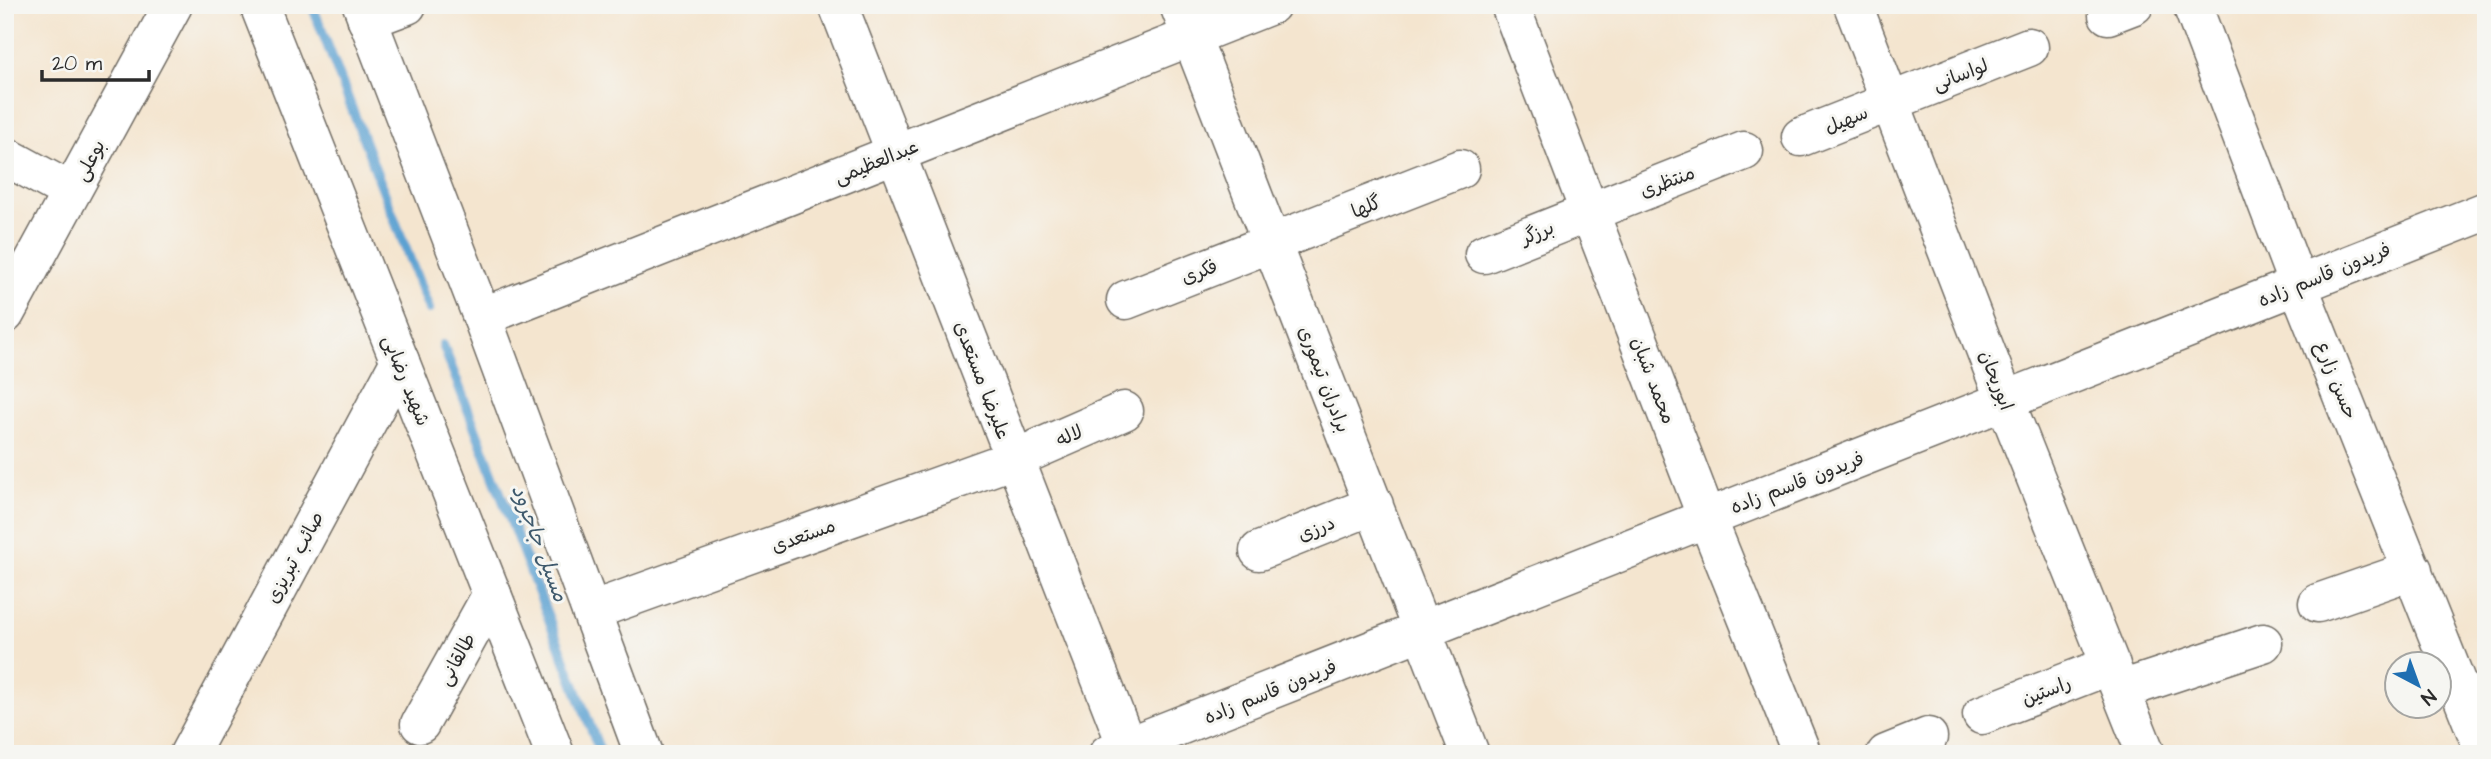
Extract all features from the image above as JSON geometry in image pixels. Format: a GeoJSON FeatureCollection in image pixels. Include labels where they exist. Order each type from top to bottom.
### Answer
{"type":"FeatureCollection","features":[{"type":"Feature","properties":{"kind":"street","name":"بوعلی"},"geometry":{"type":"LineString","coordinates":[[5,314],[173,5]]}},
{"type":"Feature","properties":{"kind":"street","name":"شهید رضایی"},"geometry":{"type":"LineString","coordinates":[[259,5],[555,754]]}},
{"type":"Feature","properties":{"kind":"street"},"geometry":{"type":"LineString","coordinates":[[407,5],[364,13],[482,317],[644,754]]}},
{"type":"Feature","properties":{"kind":"street","name":"علیرضا مستعدی"},"geometry":{"type":"LineString","coordinates":[[838,5],[1014,459],[1122,752]]}},
{"type":"Feature","properties":{"kind":"street","name":"عبدالعظیمی"},"geometry":{"type":"LineString","coordinates":[[482,317],[896,153],[1185,21],[1271,5]]}},
{"type":"Feature","properties":{"kind":"street","name":"محمد شبان"},"geometry":{"type":"LineString","coordinates":[[1510,5],[1707,518],[1802,754]]}},
{"type":"Feature","properties":{"kind":"street","name":"ابوریحان"},"geometry":{"type":"LineString","coordinates":[[1853,5],[2005,401],[2146,754]]}},
{"type":"Feature","properties":{"kind":"street","name":"حسن زارع"},"geometry":{"type":"LineString","coordinates":[[2192,5],[2298,285],[2485,754]]}},
{"type":"Feature","properties":{"kind":"street","name":"برادران تیموری"},"geometry":{"type":"LineString","coordinates":[[1185,21],[1470,754]]}},
{"type":"Feature","properties":{"kind":"street","name":"لواسانی"},"geometry":{"type":"LineString","coordinates":[[1890,102],[2029,47]]}},
{"type":"Feature","properties":{"kind":"street","name":"سهیل"},"geometry":{"type":"LineString","coordinates":[[1801,138],[1890,102]]}},
{"type":"Feature","properties":{"kind":"street","name":"منتظری"},"geometry":{"type":"LineString","coordinates":[[1590,211],[1744,150]]}},
{"type":"Feature","properties":{"kind":"street"},"geometry":{"type":"LineString","coordinates":[[5,156],[71,192]]}},
{"type":"Feature","properties":{"kind":"street","name":"گلها"},"geometry":{"type":"LineString","coordinates":[[1272,243],[1460,169]]}},
{"type":"Feature","properties":{"kind":"street","name":"برزگر"},"geometry":{"type":"LineString","coordinates":[[1484,254],[1590,211]]}},
{"type":"Feature","properties":{"kind":"street","name":"فریدون قاسم زاده"},"geometry":{"type":"LineString","coordinates":[[1122,752],[1421,631],[2486,211]]}},
{"type":"Feature","properties":{"kind":"street","name":"فکری"},"geometry":{"type":"LineString","coordinates":[[1126,300],[1272,243]]}},
{"type":"Feature","properties":{"kind":"street","name":"صائب تبریزی"},"geometry":{"type":"LineString","coordinates":[[189,754],[400,361]]}},
{"type":"Feature","properties":{"kind":"street","name":"لاله"},"geometry":{"type":"LineString","coordinates":[[1014,459],[1124,411]]}},
{"type":"Feature","properties":{"kind":"street","name":"مستعدی"},"geometry":{"type":"LineString","coordinates":[[591,611],[1014,459]]}},
{"type":"Feature","properties":{"kind":"street","name":"درزی"},"geometry":{"type":"LineString","coordinates":[[1259,551],[1374,505]]}},
{"type":"Feature","properties":{"kind":"street"},"geometry":{"type":"LineString","coordinates":[[2318,603],[2413,570]]}},
{"type":"Feature","properties":{"kind":"street","name":"طالقانی"},"geometry":{"type":"LineString","coordinates":[[420,724],[492,594]]}},
{"type":"Feature","properties":{"kind":"street","name":"راستین"},"geometry":{"type":"LineString","coordinates":[[1982,715],[2116,677],[2263,643]]}},
{"type":"Feature","properties":{"kind":"street"},"geometry":{"type":"LineString","coordinates":[[1886,754],[1928,737]]}},
{"type":"Feature","properties":{"kind":"waterway","name":"مسیل جاجرود"},"geometry":{"type":"LineString","coordinates":[[312,5],[429,309]]}},
{"type":"Feature","properties":{"kind":"waterway","name":"مسیل جاجرود"},"geometry":{"type":"LineString","coordinates":[[443,345],[601,754]]}}]}
